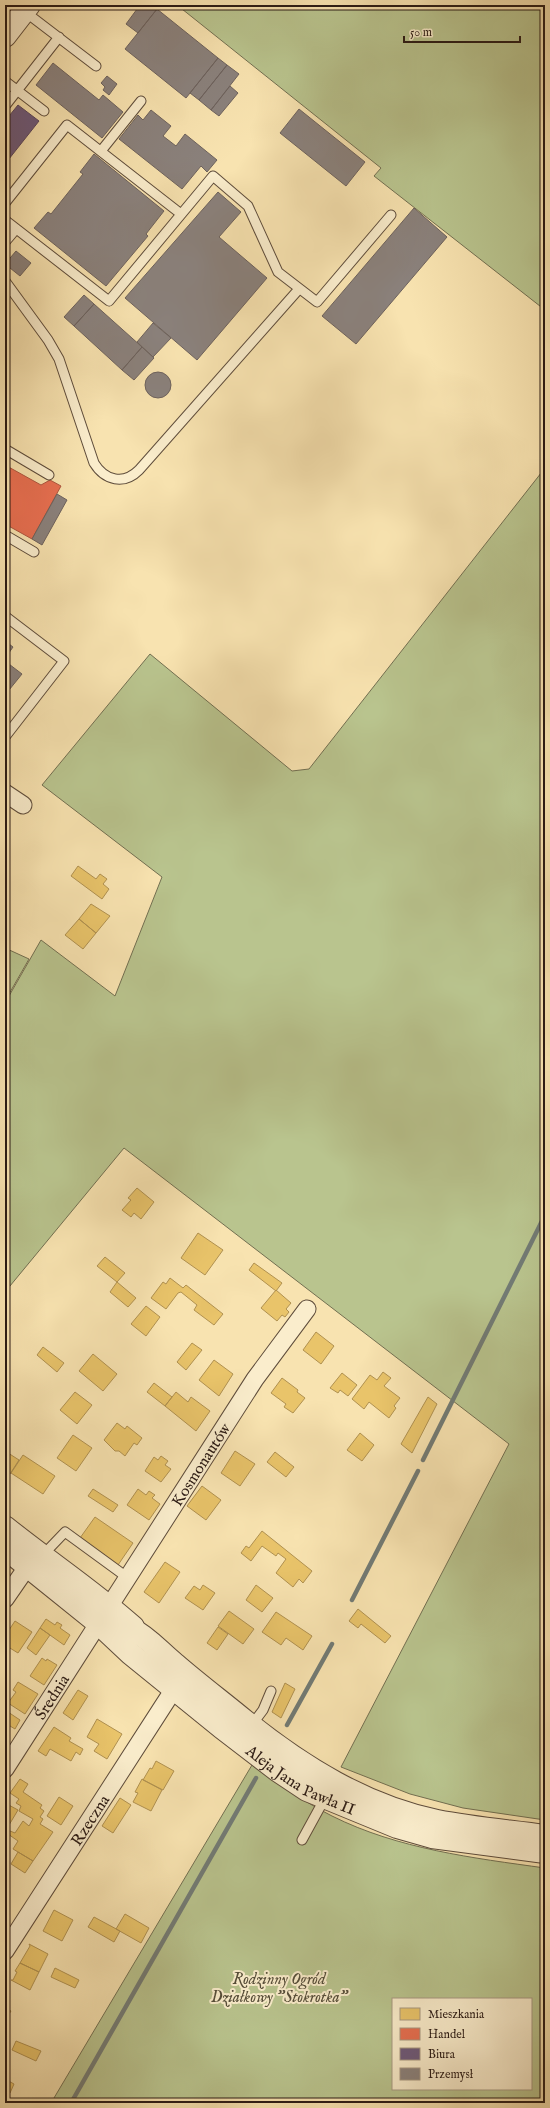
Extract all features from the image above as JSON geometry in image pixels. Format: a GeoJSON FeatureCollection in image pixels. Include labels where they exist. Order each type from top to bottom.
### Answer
{"type":"FeatureCollection","features":[{"type":"Feature","properties":{"kind":"street"},"geometry":{"type":"LineString","coordinates":[[5,36],[27,8]]}},
{"type":"Feature","properties":{"kind":"street"},"geometry":{"type":"LineString","coordinates":[[5,793],[23,805]]}},
{"type":"Feature","properties":{"kind":"street","name":"Kosmonautów"},"geometry":{"type":"LineString","coordinates":[[104,1615],[255,1379],[307,1308]]}},
{"type":"Feature","properties":{"kind":"street","name":"Aleja Jana Pawła II"},"geometry":{"type":"LineString","coordinates":[[5,1527],[36,1558],[104,1615],[131,1654],[221,1728],[277,1770],[307,1790],[397,1827],[432,1837],[545,1852]]}},
{"type":"Feature","properties":{"kind":"street","name":"Aleja Jana Pawła II"},"geometry":{"type":"LineString","coordinates":[[5,1548],[36,1558]]}},
{"type":"Feature","properties":{"kind":"street"},"geometry":{"type":"LineString","coordinates":[[5,1599],[36,1558]]}},
{"type":"Feature","properties":{"kind":"street","name":"Aleja Jana Pawła II"},"geometry":{"type":"LineString","coordinates":[[104,1615],[106,1622],[120,1624],[143,1636],[173,1663],[251,1726],[306,1766],[341,1786],[375,1801],[436,1820],[545,1836]]}},
{"type":"Feature","properties":{"kind":"street","name":"Średnia"},"geometry":{"type":"LineString","coordinates":[[5,1769],[104,1615]]}},
{"type":"Feature","properties":{"kind":"street"},"geometry":{"type":"LineString","coordinates":[[173,1663],[177,1672],[174,1690]]}},
{"type":"Feature","properties":{"kind":"street","name":"Rzeczna"},"geometry":{"type":"LineString","coordinates":[[5,1951],[174,1690]]}},
{"type":"Feature","properties":{"kind":"street"},"geometry":{"type":"LineString","coordinates":[[221,1728],[242,1730],[251,1726]]}},
{"type":"Feature","properties":{"kind":"lane"},"geometry":{"type":"LineString","coordinates":[[27,8],[59,37],[96,66]]}},
{"type":"Feature","properties":{"kind":"lane"},"geometry":{"type":"LineString","coordinates":[[5,106],[59,37]]}},
{"type":"Feature","properties":{"kind":"lane"},"geometry":{"type":"LineString","coordinates":[[5,80],[44,111]]}},
{"type":"Feature","properties":{"kind":"lane"},"geometry":{"type":"LineString","coordinates":[[101,151],[141,101]]}},
{"type":"Feature","properties":{"kind":"lane"},"geometry":{"type":"LineString","coordinates":[[5,203],[67,125],[181,214]]}},
{"type":"Feature","properties":{"kind":"lane"},"geometry":{"type":"LineString","coordinates":[[5,220],[109,301],[213,176],[248,206],[278,272],[317,302],[391,215]]}},
{"type":"Feature","properties":{"kind":"lane"},"geometry":{"type":"LineString","coordinates":[[5,242],[16,229]]}},
{"type":"Feature","properties":{"kind":"lane"},"geometry":{"type":"LineString","coordinates":[[5,282],[48,340],[59,359],[94,463],[103,474],[112,479],[119,480],[130,478],[139,470],[299,289]]}},
{"type":"Feature","properties":{"kind":"lane"},"geometry":{"type":"LineString","coordinates":[[5,449],[48,475]]}},
{"type":"Feature","properties":{"kind":"lane"},"geometry":{"type":"LineString","coordinates":[[5,535],[34,552]]}},
{"type":"Feature","properties":{"kind":"lane"},"geometry":{"type":"LineString","coordinates":[[5,616],[64,661],[5,737]]}},
{"type":"Feature","properties":{"kind":"lane"},"geometry":{"type":"LineString","coordinates":[[36,1558],[65,1532],[128,1578]]}},
{"type":"Feature","properties":{"kind":"lane"},"geometry":{"type":"LineString","coordinates":[[251,1726],[263,1710],[271,1692]]}},
{"type":"Feature","properties":{"kind":"lane"},"geometry":{"type":"LineString","coordinates":[[302,1840],[325,1798]]}},
{"type":"Feature","properties":{"kind":"green space"},"geometry":{"type":"Polygon","coordinates":[[[177,5],[545,5],[545,310],[374,176],[381,168],[177,5]]]}},
{"type":"Feature","properties":{"kind":"green space"},"geometry":{"type":"Polygon","coordinates":[[[545,468],[545,1820],[463,1808],[410,1794],[341,1767],[509,1444],[124,1148],[5,1292],[5,1003],[41,940],[115,996],[162,877],[42,785],[150,654],[292,771],[309,769],[545,468]]]}},
{"type":"Feature","properties":{"kind":"green space"},"geometry":{"type":"Polygon","coordinates":[[[5,948],[29,959],[5,1001],[5,948]]]}},
{"type":"Feature","properties":{"kind":"green space","name":"Rodzinny Ogród Działkowy \"Stokrotka\""},"geometry":{"type":"Polygon","coordinates":[[[252,1765],[311,1805],[332,1816],[383,1837],[436,1851],[545,1868],[545,2103],[51,2103],[252,1765]]]}},
{"type":"Feature","properties":{"kind":"building: Mieszkania"},"geometry":{"type":"Polygon","coordinates":[[[78,866],[96,879],[100,874],[107,879],[103,884],[109,889],[102,899],[71,876],[78,866]]]}},
{"type":"Feature","properties":{"kind":"building: Mieszkania"},"geometry":{"type":"Polygon","coordinates":[[[91,904],[110,916],[96,933],[79,919],[91,904]]]}},
{"type":"Feature","properties":{"kind":"building: Mieszkania"},"geometry":{"type":"Polygon","coordinates":[[[79,919],[96,933],[83,949],[65,935],[79,919]]]}},
{"type":"Feature","properties":{"kind":"building: Mieszkania"},"geometry":{"type":"Polygon","coordinates":[[[137,1188],[154,1202],[141,1219],[134,1213],[131,1217],[122,1210],[131,1200],[128,1198],[137,1188]]]}},
{"type":"Feature","properties":{"kind":"building: Mieszkania"},"geometry":{"type":"Polygon","coordinates":[[[198,1233],[223,1250],[205,1275],[181,1258],[198,1233]]]}},
{"type":"Feature","properties":{"kind":"building: Mieszkania"},"geometry":{"type":"Polygon","coordinates":[[[105,1257],[125,1273],[117,1282],[97,1266],[105,1257]]]}},
{"type":"Feature","properties":{"kind":"building: Mieszkania"},"geometry":{"type":"Polygon","coordinates":[[[254,1263],[282,1283],[276,1291],[249,1270],[254,1263]]]}},
{"type":"Feature","properties":{"kind":"building: Mieszkania"},"geometry":{"type":"Polygon","coordinates":[[[170,1278],[183,1288],[186,1285],[223,1314],[214,1325],[194,1310],[197,1305],[181,1292],[178,1293],[166,1309],[151,1298],[163,1282],[166,1284],[170,1278]]]}},
{"type":"Feature","properties":{"kind":"building: Mieszkania"},"geometry":{"type":"Polygon","coordinates":[[[117,1282],[136,1298],[128,1307],[110,1292],[117,1282]]]}},
{"type":"Feature","properties":{"kind":"building: Mieszkania"},"geometry":{"type":"Polygon","coordinates":[[[276,1290],[291,1303],[286,1309],[289,1312],[285,1317],[282,1315],[277,1321],[261,1308],[276,1290]]]}},
{"type":"Feature","properties":{"kind":"building: Mieszkania"},"geometry":{"type":"Polygon","coordinates":[[[146,1306],[160,1317],[146,1336],[131,1324],[146,1306]]]}},
{"type":"Feature","properties":{"kind":"building: Mieszkania"},"geometry":{"type":"Polygon","coordinates":[[[316,1332],[334,1346],[321,1364],[303,1350],[316,1332]]]}},
{"type":"Feature","properties":{"kind":"building: Mieszkania"},"geometry":{"type":"Polygon","coordinates":[[[192,1343],[202,1350],[186,1370],[177,1362],[192,1343]]]}},
{"type":"Feature","properties":{"kind":"building: Mieszkania"},"geometry":{"type":"Polygon","coordinates":[[[43,1347],[64,1363],[57,1372],[37,1355],[43,1347]]]}},
{"type":"Feature","properties":{"kind":"building: Mieszkania"},"geometry":{"type":"Polygon","coordinates":[[[93,1354],[117,1374],[103,1391],[79,1371],[93,1354]]]}},
{"type":"Feature","properties":{"kind":"building: Mieszkania"},"geometry":{"type":"Polygon","coordinates":[[[214,1360],[233,1374],[219,1396],[199,1380],[214,1360]]]}},
{"type":"Feature","properties":{"kind":"building: Mieszkania"},"geometry":{"type":"Polygon","coordinates":[[[383,1372],[391,1378],[384,1386],[400,1398],[394,1406],[396,1408],[389,1418],[369,1402],[364,1409],[352,1399],[370,1375],[377,1380],[383,1372]]]}},
{"type":"Feature","properties":{"kind":"building: Mieszkania"},"geometry":{"type":"Polygon","coordinates":[[[342,1373],[357,1385],[348,1396],[340,1390],[338,1393],[330,1388],[342,1373]]]}},
{"type":"Feature","properties":{"kind":"building: Mieszkania"},"geometry":{"type":"Polygon","coordinates":[[[282,1378],[298,1390],[297,1392],[305,1398],[293,1413],[284,1407],[286,1404],[271,1393],[282,1378]]]}},
{"type":"Feature","properties":{"kind":"building: Mieszkania"},"geometry":{"type":"Polygon","coordinates":[[[154,1383],[172,1397],[165,1406],[147,1392],[154,1383]]]}},
{"type":"Feature","properties":{"kind":"building: Mieszkania"},"geometry":{"type":"Polygon","coordinates":[[[75,1392],[92,1405],[77,1424],[60,1410],[75,1392]]]}},
{"type":"Feature","properties":{"kind":"building: Mieszkania"},"geometry":{"type":"Polygon","coordinates":[[[176,1392],[188,1402],[191,1397],[210,1411],[196,1431],[165,1406],[176,1392]]]}},
{"type":"Feature","properties":{"kind":"building: Mieszkania"},"geometry":{"type":"Polygon","coordinates":[[[428,1397],[437,1404],[412,1453],[401,1444],[428,1397]]]}},
{"type":"Feature","properties":{"kind":"building: Mieszkania"},"geometry":{"type":"Polygon","coordinates":[[[117,1423],[125,1429],[127,1426],[142,1438],[137,1445],[134,1443],[125,1456],[119,1451],[115,1451],[104,1440],[117,1423]]]}},
{"type":"Feature","properties":{"kind":"building: Mieszkania"},"geometry":{"type":"Polygon","coordinates":[[[360,1433],[374,1445],[362,1461],[347,1450],[360,1433]]]}},
{"type":"Feature","properties":{"kind":"building: Mieszkania"},"geometry":{"type":"Polygon","coordinates":[[[73,1435],[92,1448],[76,1471],[57,1458],[73,1435]]]}},
{"type":"Feature","properties":{"kind":"building: Mieszkania"},"geometry":{"type":"Polygon","coordinates":[[[5,1451],[19,1460],[10,1474],[5,1471],[5,1451]]]}},
{"type":"Feature","properties":{"kind":"building: Mieszkania"},"geometry":{"type":"Polygon","coordinates":[[[235,1451],[255,1464],[240,1486],[221,1473],[235,1451]]]}},
{"type":"Feature","properties":{"kind":"building: Mieszkania"},"geometry":{"type":"Polygon","coordinates":[[[275,1452],[294,1467],[286,1477],[267,1462],[275,1452]]]}},
{"type":"Feature","properties":{"kind":"building: Mieszkania"},"geometry":{"type":"Polygon","coordinates":[[[23,1455],[55,1476],[43,1494],[11,1473],[23,1455]]]}},
{"type":"Feature","properties":{"kind":"building: Mieszkania"},"geometry":{"type":"Polygon","coordinates":[[[161,1456],[168,1461],[165,1465],[171,1469],[161,1482],[145,1471],[154,1457],[158,1460],[161,1456]]]}},
{"type":"Feature","properties":{"kind":"building: Mieszkania"},"geometry":{"type":"Polygon","coordinates":[[[202,1486],[221,1500],[206,1520],[187,1506],[202,1486]]]}},
{"type":"Feature","properties":{"kind":"building: Mieszkania"},"geometry":{"type":"Polygon","coordinates":[[[93,1489],[118,1505],[113,1512],[88,1496],[93,1489]]]}},
{"type":"Feature","properties":{"kind":"building: Mieszkania"},"geometry":{"type":"Polygon","coordinates":[[[138,1489],[146,1495],[149,1491],[155,1495],[152,1498],[160,1504],[149,1520],[127,1505],[138,1489]]]}},
{"type":"Feature","properties":{"kind":"building: Mieszkania"},"geometry":{"type":"Polygon","coordinates":[[[95,1517],[133,1543],[118,1565],[80,1538],[95,1517]]]}},
{"type":"Feature","properties":{"kind":"building: Mieszkania"},"geometry":{"type":"Polygon","coordinates":[[[262,1531],[312,1571],[303,1583],[299,1579],[293,1587],[276,1573],[286,1559],[278,1553],[276,1556],[262,1546],[251,1561],[241,1553],[246,1546],[249,1548],[262,1531]]]}},
{"type":"Feature","properties":{"kind":"building: Mieszkania"},"geometry":{"type":"Polygon","coordinates":[[[165,1562],[180,1572],[159,1603],[144,1592],[165,1562]]]}},
{"type":"Feature","properties":{"kind":"building: Mieszkania"},"geometry":{"type":"Polygon","coordinates":[[[203,1585],[215,1593],[203,1610],[185,1598],[194,1586],[200,1590],[203,1585]]]}},
{"type":"Feature","properties":{"kind":"building: Mieszkania"},"geometry":{"type":"Polygon","coordinates":[[[256,1585],[273,1598],[262,1612],[246,1600],[256,1585]]]}},
{"type":"Feature","properties":{"kind":"building: Mieszkania"},"geometry":{"type":"Polygon","coordinates":[[[358,1609],[391,1636],[385,1643],[361,1624],[358,1628],[349,1621],[358,1609]]]}},
{"type":"Feature","properties":{"kind":"building: Mieszkania"},"geometry":{"type":"Polygon","coordinates":[[[229,1611],[254,1629],[243,1644],[218,1626],[229,1611]]]}},
{"type":"Feature","properties":{"kind":"building: Mieszkania"},"geometry":{"type":"Polygon","coordinates":[[[276,1612],[312,1636],[303,1650],[286,1638],[281,1645],[262,1632],[276,1612]]]}},
{"type":"Feature","properties":{"kind":"building: Mieszkania"},"geometry":{"type":"Polygon","coordinates":[[[46,1619],[55,1625],[57,1622],[62,1625],[60,1628],[70,1635],[64,1645],[40,1628],[46,1619]]]}},
{"type":"Feature","properties":{"kind":"building: Mieszkania"},"geometry":{"type":"Polygon","coordinates":[[[15,1621],[32,1632],[18,1653],[5,1645],[5,1636],[15,1621]]]}},
{"type":"Feature","properties":{"kind":"building: Mieszkania"},"geometry":{"type":"Polygon","coordinates":[[[218,1627],[228,1634],[217,1650],[207,1643],[218,1627]]]}},
{"type":"Feature","properties":{"kind":"building: Mieszkania"},"geometry":{"type":"Polygon","coordinates":[[[40,1628],[50,1635],[36,1655],[27,1648],[40,1628]]]}},
{"type":"Feature","properties":{"kind":"building: Mieszkania"},"geometry":{"type":"Polygon","coordinates":[[[42,1658],[46,1661],[47,1659],[57,1665],[44,1685],[30,1676],[42,1658]]]}},
{"type":"Feature","properties":{"kind":"building: Mieszkania"},"geometry":{"type":"Polygon","coordinates":[[[18,1682],[38,1694],[25,1714],[8,1703],[16,1692],[13,1690],[18,1682]]]}},
{"type":"Feature","properties":{"kind":"building: Mieszkania"},"geometry":{"type":"Polygon","coordinates":[[[285,1683],[295,1689],[281,1718],[272,1712],[285,1683]]]}},
{"type":"Feature","properties":{"kind":"building: Mieszkania"},"geometry":{"type":"Polygon","coordinates":[[[78,1690],[88,1696],[73,1720],[63,1713],[78,1690]]]}},
{"type":"Feature","properties":{"kind":"building: Mieszkania"},"geometry":{"type":"Polygon","coordinates":[[[5,1710],[20,1720],[15,1729],[5,1723],[5,1710]]]}},
{"type":"Feature","properties":{"kind":"building: Mieszkania"},"geometry":{"type":"Polygon","coordinates":[[[97,1719],[122,1734],[107,1759],[94,1751],[99,1744],[87,1737],[97,1719]]]}},
{"type":"Feature","properties":{"kind":"building: Mieszkania"},"geometry":{"type":"Polygon","coordinates":[[[54,1727],[71,1738],[69,1741],[83,1749],[80,1755],[76,1752],[71,1761],[50,1749],[46,1756],[38,1751],[54,1727]]]}},
{"type":"Feature","properties":{"kind":"building: Mieszkania"},"geometry":{"type":"Polygon","coordinates":[[[156,1761],[174,1771],[163,1790],[143,1780],[150,1768],[152,1769],[156,1761]]]}},
{"type":"Feature","properties":{"kind":"building: Mieszkania"},"geometry":{"type":"Polygon","coordinates":[[[20,1779],[28,1784],[23,1792],[42,1805],[40,1808],[44,1811],[40,1817],[43,1819],[40,1824],[53,1832],[33,1861],[13,1849],[18,1841],[8,1834],[10,1831],[15,1833],[23,1821],[29,1826],[33,1819],[19,1811],[21,1806],[16,1803],[19,1799],[10,1793],[20,1779]]]}},
{"type":"Feature","properties":{"kind":"building: Mieszkania"},"geometry":{"type":"Polygon","coordinates":[[[142,1779],[162,1790],[151,1811],[133,1802],[138,1793],[135,1792],[142,1779]]]}},
{"type":"Feature","properties":{"kind":"building: Mieszkania"},"geometry":{"type":"Polygon","coordinates":[[[59,1797],[73,1806],[61,1825],[47,1816],[59,1797]]]}},
{"type":"Feature","properties":{"kind":"building: Mieszkania"},"geometry":{"type":"Polygon","coordinates":[[[120,1798],[131,1805],[113,1833],[102,1826],[120,1798]]]}},
{"type":"Feature","properties":{"kind":"building: Mieszkania"},"geometry":{"type":"Polygon","coordinates":[[[5,1803],[18,1810],[9,1825],[5,1823],[5,1803]]]}},
{"type":"Feature","properties":{"kind":"building: Mieszkania"},"geometry":{"type":"Polygon","coordinates":[[[18,1852],[33,1861],[25,1873],[11,1864],[18,1852]]]}},
{"type":"Feature","properties":{"kind":"building: Mieszkania"},"geometry":{"type":"Polygon","coordinates":[[[54,1910],[73,1920],[62,1941],[43,1931],[54,1910]]]}},
{"type":"Feature","properties":{"kind":"building: Mieszkania"},"geometry":{"type":"Polygon","coordinates":[[[125,1914],[149,1928],[141,1943],[116,1929],[125,1914]]]}},
{"type":"Feature","properties":{"kind":"building: Mieszkania"},"geometry":{"type":"Polygon","coordinates":[[[94,1917],[120,1931],[114,1942],[88,1927],[94,1917]]]}},
{"type":"Feature","properties":{"kind":"building: Mieszkania"},"geometry":{"type":"Polygon","coordinates":[[[29,1944],[48,1954],[39,1972],[20,1963],[30,1946],[29,1944]]]}},
{"type":"Feature","properties":{"kind":"building: Mieszkania"},"geometry":{"type":"Polygon","coordinates":[[[20,1963],[39,1972],[30,1990],[11,1980],[13,1980],[17,1972],[15,1971],[20,1963]]]}},
{"type":"Feature","properties":{"kind":"building: Mieszkania"},"geometry":{"type":"Polygon","coordinates":[[[55,1968],[79,1980],[75,1988],[51,1977],[55,1968]]]}},
{"type":"Feature","properties":{"kind":"building: Mieszkania"},"geometry":{"type":"Polygon","coordinates":[[[5,2008],[11,2011],[5,2020],[5,2008]]]}},
{"type":"Feature","properties":{"kind":"building: Mieszkania"},"geometry":{"type":"Polygon","coordinates":[[[16,2041],[41,2051],[36,2061],[12,2050],[16,2041]]]}},
{"type":"Feature","properties":{"kind":"building: Mieszkania"},"geometry":{"type":"Polygon","coordinates":[[[5,2079],[14,2084],[10,2093],[5,2091],[5,2079]]]}},
{"type":"Feature","properties":{"kind":"building: Handel"},"geometry":{"type":"Polygon","coordinates":[[[5,465],[41,485],[50,480],[61,486],[32,539],[5,524],[5,465]]]}},
{"type":"Feature","properties":{"kind":"building: Biura"},"geometry":{"type":"Polygon","coordinates":[[[18,105],[39,121],[5,164],[5,121],[18,105]]]}},
{"type":"Feature","properties":{"kind":"building: Przemysł"},"geometry":{"type":"Polygon","coordinates":[[[140,5],[152,5],[157,9],[138,33],[126,24],[140,5]]]}},
{"type":"Feature","properties":{"kind":"building: Przemysł"},"geometry":{"type":"Polygon","coordinates":[[[157,9],[218,58],[186,98],[125,49],[157,9]]]}},
{"type":"Feature","properties":{"kind":"building: Przemysł"},"geometry":{"type":"Polygon","coordinates":[[[218,58],[227,65],[199,100],[190,93],[218,58]]]}},
{"type":"Feature","properties":{"kind":"building: Przemysł"},"geometry":{"type":"Polygon","coordinates":[[[53,63],[99,100],[103,95],[123,112],[102,138],[36,85],[53,63]]]}},
{"type":"Feature","properties":{"kind":"building: Przemysł"},"geometry":{"type":"Polygon","coordinates":[[[227,65],[239,74],[211,110],[199,100],[227,65]]]}},
{"type":"Feature","properties":{"kind":"building: Przemysł"},"geometry":{"type":"Polygon","coordinates":[[[107,76],[117,84],[109,95],[103,90],[105,87],[101,83],[107,76]]]}},
{"type":"Feature","properties":{"kind":"building: Przemysł"},"geometry":{"type":"Polygon","coordinates":[[[230,86],[238,93],[219,116],[211,110],[230,86]]]}},
{"type":"Feature","properties":{"kind":"building: Przemysł"},"geometry":{"type":"Polygon","coordinates":[[[299,109],[365,162],[346,186],[280,133],[299,109]]]}},
{"type":"Feature","properties":{"kind":"building: Przemysł"},"geometry":{"type":"Polygon","coordinates":[[[151,110],[171,126],[163,136],[176,146],[185,134],[217,160],[207,172],[201,166],[182,189],[119,139],[138,115],[143,120],[151,110]]]}},
{"type":"Feature","properties":{"kind":"building: Przemysł"},"geometry":{"type":"Polygon","coordinates":[[[94,154],[164,211],[146,234],[148,236],[106,286],[34,228],[48,212],[51,214],[83,174],[80,172],[94,154]]]}},
{"type":"Feature","properties":{"kind":"building: Przemysł"},"geometry":{"type":"Polygon","coordinates":[[[218,192],[241,212],[219,237],[267,278],[197,360],[125,298],[218,192]]]}},
{"type":"Feature","properties":{"kind":"building: Przemysł"},"geometry":{"type":"Polygon","coordinates":[[[414,208],[447,237],[356,344],[322,316],[414,208]]]}},
{"type":"Feature","properties":{"kind":"building: Przemysł"},"geometry":{"type":"Polygon","coordinates":[[[16,251],[31,263],[20,276],[5,264],[16,251]]]}},
{"type":"Feature","properties":{"kind":"building: Przemysł"},"geometry":{"type":"Polygon","coordinates":[[[84,295],[94,304],[74,326],[64,317],[84,295]]]}},
{"type":"Feature","properties":{"kind":"building: Przemysł"},"geometry":{"type":"Polygon","coordinates":[[[94,304],[142,347],[122,370],[74,326],[94,304]]]}},
{"type":"Feature","properties":{"kind":"building: Przemysł"},"geometry":{"type":"Polygon","coordinates":[[[153,323],[171,338],[153,357],[137,342],[153,323]]]}},
{"type":"Feature","properties":{"kind":"building: Przemysł"},"geometry":{"type":"Polygon","coordinates":[[[142,347],[154,358],[134,380],[122,370],[142,347]]]}},
{"type":"Feature","properties":{"kind":"building: Przemysł"},"geometry":{"type":"Polygon","coordinates":[[[158,372],[167,376],[171,385],[167,394],[158,398],[149,394],[145,385],[149,376],[158,372]]]}},
{"type":"Feature","properties":{"kind":"building: Przemysł"},"geometry":{"type":"Polygon","coordinates":[[[57,494],[67,500],[42,545],[32,539],[57,494]]]}},
{"type":"Feature","properties":{"kind":"building: Przemysł"},"geometry":{"type":"Polygon","coordinates":[[[5,641],[13,647],[6,657],[5,656],[5,641]]]}},
{"type":"Feature","properties":{"kind":"building: Przemysł"},"geometry":{"type":"Polygon","coordinates":[[[5,661],[22,674],[5,695],[5,661]]]}},
{"type":"Feature","properties":{"kind":"waterway"},"geometry":{"type":"LineString","coordinates":[[423,1460],[545,1215]]}},
{"type":"Feature","properties":{"kind":"waterway"},"geometry":{"type":"LineString","coordinates":[[352,1600],[418,1471]]}},
{"type":"Feature","properties":{"kind":"waterway"},"geometry":{"type":"LineString","coordinates":[[287,1725],[332,1644]]}},
{"type":"Feature","properties":{"kind":"waterway"},"geometry":{"type":"LineString","coordinates":[[71,2103],[256,1778]]}}]}
